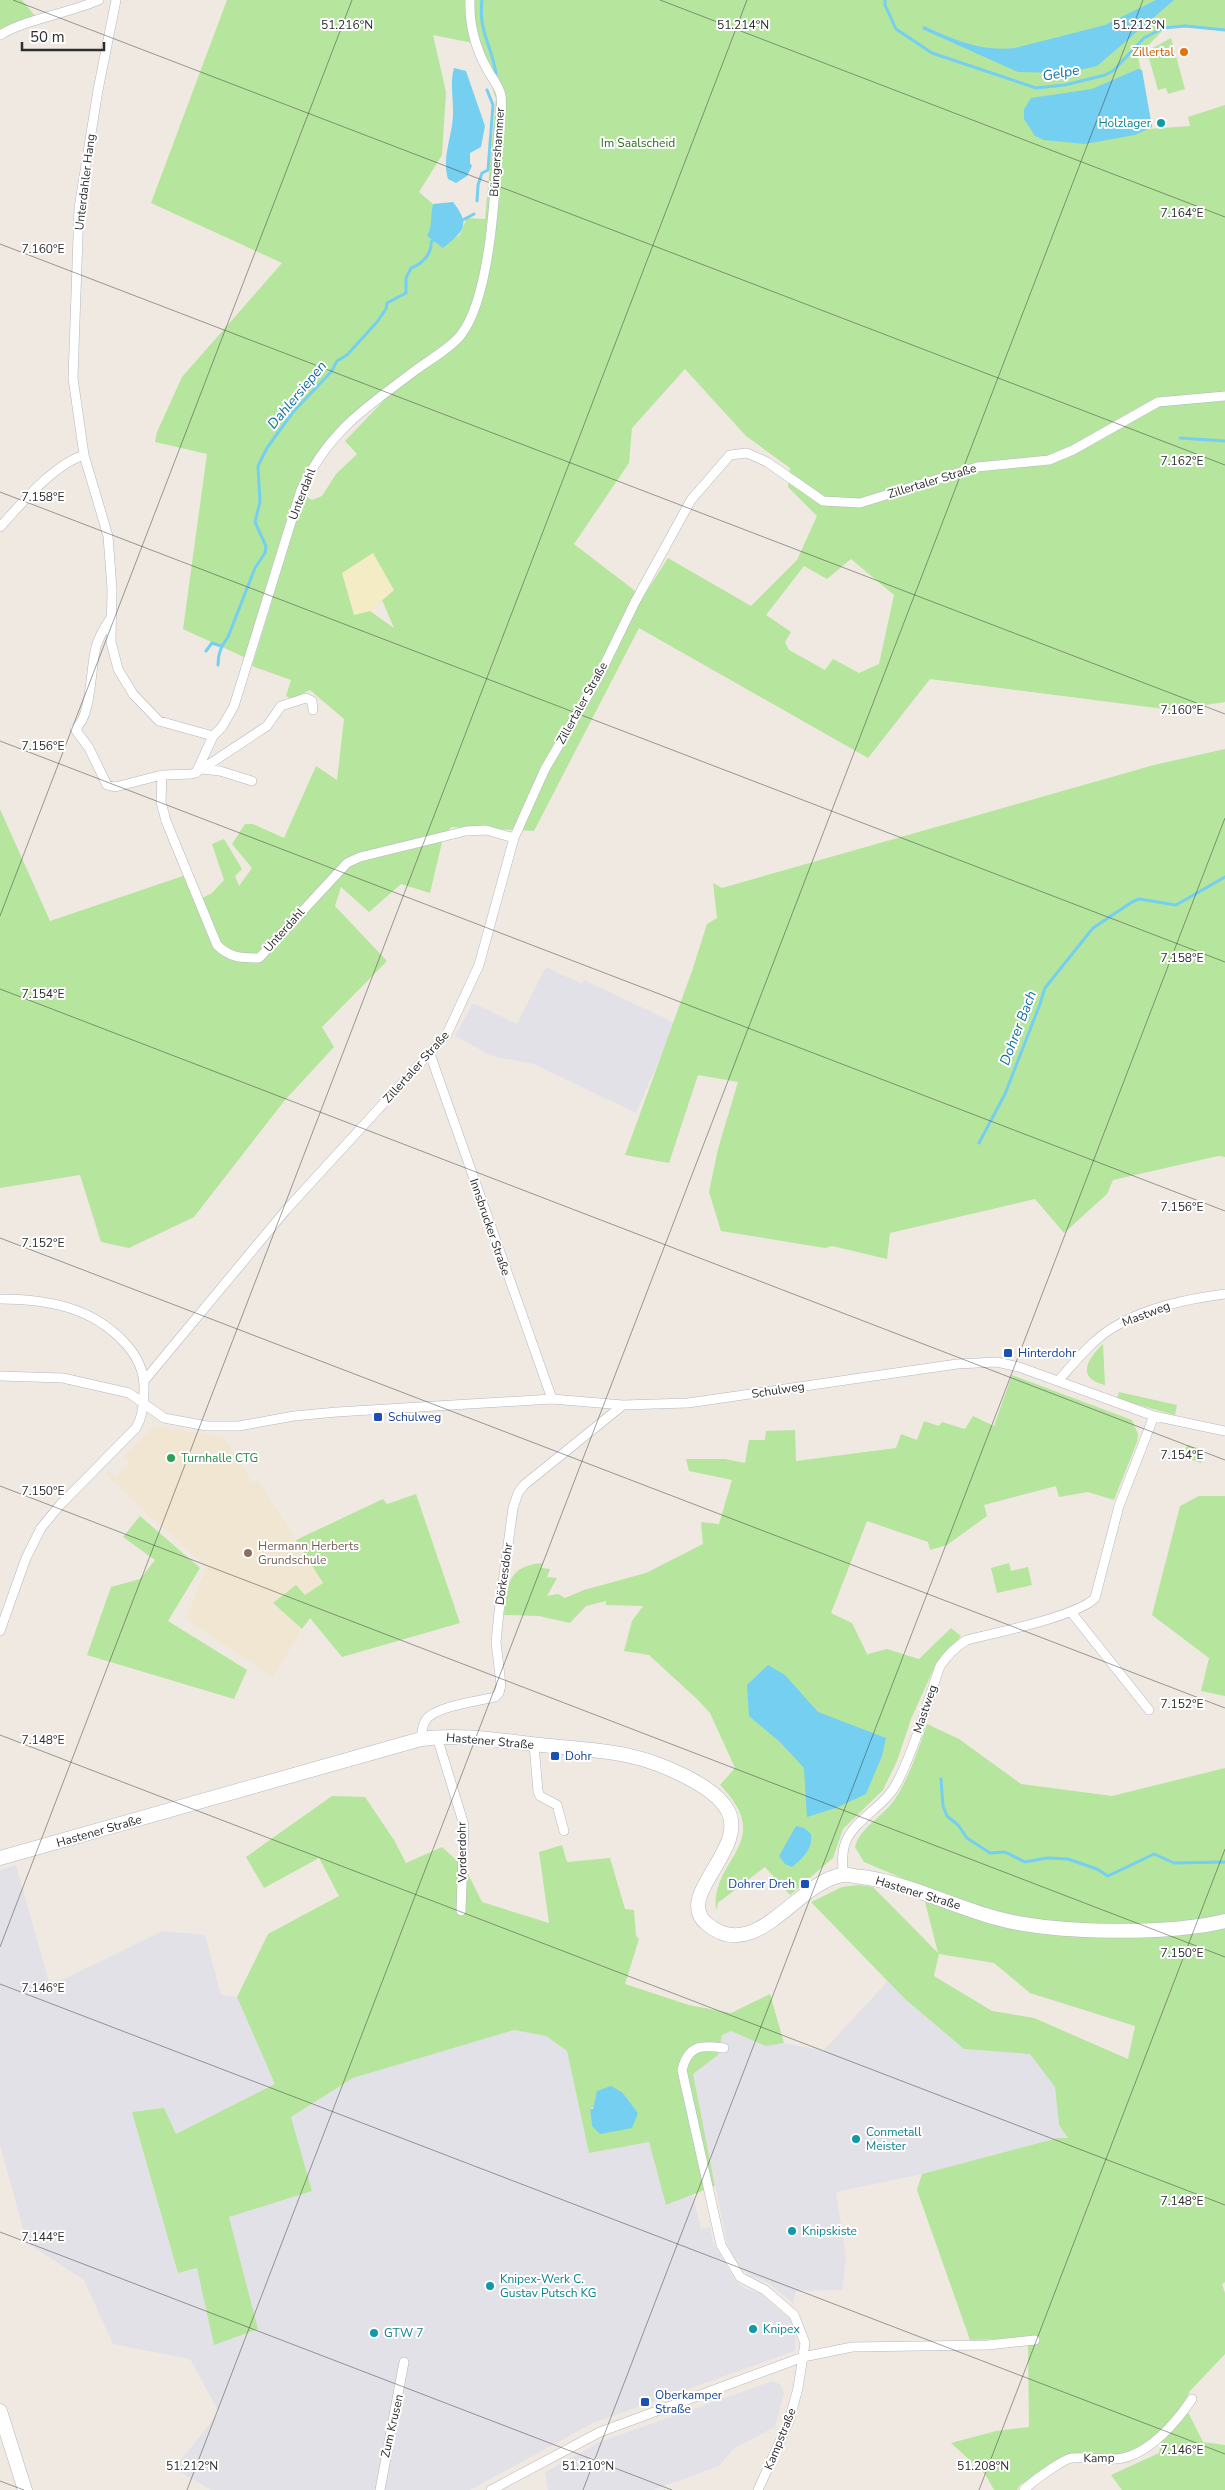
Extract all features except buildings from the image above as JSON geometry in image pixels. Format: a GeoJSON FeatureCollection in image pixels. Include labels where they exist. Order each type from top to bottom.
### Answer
{"type":"FeatureCollection","features":[{"type":"Feature","properties":{"kind":"main road","name":"Hastener Straße"},"geometry":{"type":"LineString","coordinates":[[0,1858],[421,1739],[436,1737],[534,1745],[631,1756],[668,1770],[715,1793],[728,1810],[732,1834],[726,1851],[700,1892],[698,1904],[700,1915],[706,1924],[722,1933],[734,1935],[748,1934],[763,1928],[812,1889],[843,1875],[870,1878],[997,1918],[1046,1927],[1163,1928],[1225,1920]]}},
{"type":"Feature","properties":{"kind":"main road"},"geometry":{"type":"LineString","coordinates":[[0,2412],[25,2490]]}},
{"type":"Feature","properties":{"kind":"street"},"geometry":{"type":"LineString","coordinates":[[0,35],[11,28],[74,11],[99,0]]}},
{"type":"Feature","properties":{"kind":"street","name":"Unterdahler Hang"},"geometry":{"type":"LineString","coordinates":[[84,455],[73,378],[79,208],[98,90],[116,0]]}},
{"type":"Feature","properties":{"kind":"street","name":"Büngershammer"},"geometry":{"type":"LineString","coordinates":[[470,0],[469,15],[474,39],[480,57],[501,95],[494,209],[480,294],[475,308]]}},
{"type":"Feature","properties":{"kind":"street","name":"Unterdahl"},"geometry":{"type":"LineString","coordinates":[[199,771],[213,736],[222,727],[234,706],[302,490],[314,463],[334,437],[358,414],[459,337],[475,308]]}},
{"type":"Feature","properties":{"kind":"street","name":"Zillertaler Straße"},"geometry":{"type":"LineString","coordinates":[[144,1381],[286,1210],[447,1034],[480,965],[514,838],[545,770],[598,678],[635,602],[691,500],[730,455],[747,453],[767,462],[823,501],[860,503],[977,467],[1049,460],[1073,450],[1158,402],[1225,396]]}},
{"type":"Feature","properties":{"kind":"street"},"geometry":{"type":"LineString","coordinates":[[0,527],[58,468],[69,459],[84,455],[108,536],[112,589],[110,619],[113,654],[123,680],[145,708],[160,722],[213,736]]}},
{"type":"Feature","properties":{"kind":"street"},"geometry":{"type":"LineString","coordinates":[[110,619],[96,648],[86,714],[75,730],[89,748],[104,781],[111,787],[162,774],[199,771],[220,771],[252,781]]}},
{"type":"Feature","properties":{"kind":"street"},"geometry":{"type":"LineString","coordinates":[[199,771],[267,726],[278,710],[286,704],[306,698],[312,701],[313,710]]}},
{"type":"Feature","properties":{"kind":"street","name":"Unterdahl"},"geometry":{"type":"LineString","coordinates":[[162,774],[161,802],[166,821],[217,945],[226,953],[236,958],[259,958],[347,863],[359,858],[466,831],[486,830],[514,838]]}},
{"type":"Feature","properties":{"kind":"street","name":"Innsbrucker Straße"},"geometry":{"type":"LineString","coordinates":[[430,1054],[552,1399]]}},
{"type":"Feature","properties":{"kind":"street","name":"Mastweg"},"geometry":{"type":"LineString","coordinates":[[1058,1381],[1092,1344],[1112,1328],[1129,1319],[1168,1305],[1225,1294]]}},
{"type":"Feature","properties":{"kind":"street"},"geometry":{"type":"LineString","coordinates":[[0,1299],[47,1302],[74,1308],[98,1319],[130,1348],[139,1363],[144,1381],[141,1420],[136,1428],[60,1505],[41,1528],[26,1558],[0,1631]]}},
{"type":"Feature","properties":{"kind":"street","name":"Schulweg"},"geometry":{"type":"LineString","coordinates":[[0,1376],[63,1378],[129,1393],[164,1418],[207,1426],[239,1426],[328,1413],[552,1399],[623,1405],[688,1403],[957,1364],[997,1362],[1019,1367],[1058,1381]]}},
{"type":"Feature","properties":{"kind":"street"},"geometry":{"type":"LineString","coordinates":[[1058,1381],[1154,1416],[1225,1431]]}},
{"type":"Feature","properties":{"kind":"street","name":"Dörkesdohr"},"geometry":{"type":"LineString","coordinates":[[421,1739],[424,1723],[432,1715],[451,1707],[495,1697],[499,1693],[501,1685],[496,1642],[513,1508],[518,1493],[524,1485],[623,1405]]}},
{"type":"Feature","properties":{"kind":"street","name":"Mastweg"},"geometry":{"type":"LineString","coordinates":[[843,1875],[842,1854],[845,1842],[850,1833],[886,1799],[897,1784],[940,1666],[956,1646],[967,1640],[1071,1612],[1088,1605],[1095,1598],[1119,1506],[1154,1416]]}},
{"type":"Feature","properties":{"kind":"street"},"geometry":{"type":"LineString","coordinates":[[1071,1612],[1149,1710]]}},
{"type":"Feature","properties":{"kind":"street","name":"Vorderdohr"},"geometry":{"type":"LineString","coordinates":[[436,1737],[464,1825],[461,1911]]}},
{"type":"Feature","properties":{"kind":"street"},"geometry":{"type":"LineString","coordinates":[[534,1745],[538,1791],[540,1796],[557,1805],[564,1831]]}},
{"type":"Feature","properties":{"kind":"street"},"geometry":{"type":"LineString","coordinates":[[724,2048],[705,2046],[690,2051],[685,2058],[682,2070],[718,2236],[735,2273],[745,2281],[765,2290],[794,2315],[805,2343],[803,2357]]}},
{"type":"Feature","properties":{"kind":"street"},"geometry":{"type":"LineString","coordinates":[[491,2490],[600,2432],[803,2357],[852,2347],[988,2345],[1035,2340]]}},
{"type":"Feature","properties":{"kind":"street","name":"Kampstraße"},"geometry":{"type":"LineString","coordinates":[[758,2490],[790,2421],[803,2357]]}},
{"type":"Feature","properties":{"kind":"street","name":"Zum Krusen"},"geometry":{"type":"LineString","coordinates":[[380,2490],[404,2362]]}},
{"type":"Feature","properties":{"kind":"street","name":"Kamp"},"geometry":{"type":"LineString","coordinates":[[1024,2490],[1070,2458],[1097,2460],[1130,2455],[1160,2436],[1179,2418],[1192,2399]]}},
{"type":"Feature","properties":{"kind":"shaded area"},"geometry":{"type":"Polygon","coordinates":[[[546,967],[582,984],[584,980],[675,1023],[636,1113],[534,1064],[492,1056],[455,1036],[473,1003],[517,1024],[546,967]]]}},
{"type":"Feature","properties":{"kind":"shaded area","name":"Hermann Herberts Grundschule"},"geometry":{"type":"Polygon","coordinates":[[[158,1427],[224,1437],[252,1482],[258,1480],[323,1583],[305,1595],[273,1604],[302,1629],[273,1677],[187,1620],[186,1617],[206,1569],[205,1565],[147,1514],[106,1474],[109,1471],[116,1477],[130,1463],[124,1456],[150,1430],[158,1427]]]}},
{"type":"Feature","properties":{"kind":"shaded area"},"geometry":{"type":"Polygon","coordinates":[[[16,1865],[50,1986],[163,1931],[205,1935],[221,1995],[237,1997],[276,2084],[176,2134],[179,2273],[196,2268],[258,2329],[229,2217],[312,2191],[291,2117],[353,2078],[514,2030],[546,2036],[567,2051],[589,2153],[649,2141],[666,2205],[693,2195],[701,2229],[710,2227],[713,2243],[734,2279],[744,2288],[760,2293],[791,2320],[796,2331],[795,2351],[593,2423],[470,2490],[211,2490],[174,2469],[219,2412],[190,2359],[113,2344],[84,2280],[27,2243],[0,2145],[0,1870],[16,1865]]]}},
{"type":"Feature","properties":{"kind":"shaded area"},"geometry":{"type":"Polygon","coordinates":[[[888,1981],[905,1999],[964,2049],[1030,2054],[1055,2086],[1059,2125],[1068,2138],[1058,2138],[922,2174],[836,2192],[846,2258],[842,2290],[796,2291],[793,2303],[769,2283],[751,2276],[739,2265],[728,2247],[692,2074],[718,2055],[722,2034],[731,2031],[766,2045],[784,2043],[823,2051],[888,1981]]]}},
{"type":"Feature","properties":{"kind":"shaded area"},"geometry":{"type":"Polygon","coordinates":[[[773,2381],[781,2385],[784,2394],[775,2427],[733,2449],[719,2466],[653,2490],[548,2490],[545,2472],[602,2441],[773,2381]]]}},
{"type":"Feature","properties":{"kind":"green space"},"geometry":{"type":"Polygon","coordinates":[[[0,0],[22,0],[36,17],[0,32],[0,0]]]}},
{"type":"Feature","properties":{"kind":"green space","name":"Im Saalscheid"},"geometry":{"type":"Polygon","coordinates":[[[227,0],[1225,0],[1225,30],[1185,26],[1165,28],[1138,56],[1152,127],[1148,129],[1190,126],[1188,117],[1225,105],[1225,702],[1172,710],[930,679],[868,758],[639,628],[534,831],[451,827],[443,838],[430,893],[401,884],[369,912],[341,887],[335,906],[387,961],[322,1027],[334,1047],[285,1100],[194,1217],[129,1248],[101,1242],[80,1175],[0,1188],[0,809],[50,921],[186,875],[214,949],[218,945],[198,900],[212,893],[224,880],[212,844],[224,839],[242,869],[235,876],[239,886],[252,868],[232,844],[245,824],[253,824],[284,838],[316,766],[337,780],[344,719],[310,690],[292,699],[286,696],[291,680],[252,666],[272,601],[264,599],[246,658],[183,629],[207,454],[155,442],[157,432],[182,377],[282,263],[151,203],[227,0]],[[433,35],[446,92],[442,155],[419,192],[433,204],[431,229],[427,236],[443,247],[460,234],[467,218],[485,219],[496,99],[478,44],[433,35]],[[685,369],[632,428],[629,463],[574,544],[643,597],[668,558],[751,606],[797,560],[817,516],[788,487],[790,468],[746,436],[685,369]],[[390,394],[334,437],[299,492],[312,500],[322,496],[336,474],[357,454],[345,441],[390,394]],[[851,559],[827,579],[804,566],[766,615],[791,632],[785,642],[789,650],[825,670],[833,659],[859,673],[879,664],[894,595],[851,559]],[[394,590],[354,614],[370,611],[394,628],[382,600],[394,590]]]}},
{"type":"Feature","properties":{"kind":"green space"},"geometry":{"type":"Polygon","coordinates":[[[1171,38],[1185,89],[1168,94],[1166,88],[1158,90],[1147,51],[1171,38]]]}},
{"type":"Feature","properties":{"kind":"green space"},"geometry":{"type":"Polygon","coordinates":[[[1225,749],[1225,1157],[1218,1156],[1113,1180],[1107,1194],[1064,1233],[1035,1199],[890,1233],[887,1259],[832,1246],[825,1248],[721,1231],[709,1192],[718,1149],[738,1082],[698,1075],[669,1163],[625,1155],[692,971],[707,924],[717,918],[713,883],[722,888],[1154,765],[1225,749]]]}},
{"type":"Feature","properties":{"kind":"green space"},"geometry":{"type":"Polygon","coordinates":[[[1103,1344],[1105,1385],[1090,1378],[1087,1373],[1089,1361],[1103,1344]]]}},
{"type":"Feature","properties":{"kind":"green space"},"geometry":{"type":"Polygon","coordinates":[[[1012,1375],[1132,1420],[1138,1434],[1137,1442],[1114,1500],[1088,1492],[1059,1497],[1056,1486],[984,1505],[987,1516],[947,1545],[930,1550],[928,1542],[867,1521],[831,1613],[852,1623],[868,1656],[868,1654],[887,1649],[919,1659],[951,1628],[961,1636],[935,1666],[911,1719],[897,1761],[883,1790],[843,1829],[833,1858],[790,1895],[765,1867],[719,1902],[719,1900],[716,1910],[717,1892],[722,1877],[737,1850],[742,1836],[743,1822],[736,1805],[720,1785],[735,1768],[710,1713],[649,1655],[624,1651],[632,1621],[643,1606],[606,1605],[606,1601],[586,1606],[570,1623],[539,1616],[504,1615],[507,1594],[512,1578],[522,1568],[543,1563],[541,1568],[550,1569],[547,1577],[557,1578],[547,1596],[558,1594],[565,1598],[584,1590],[646,1573],[703,1544],[701,1522],[719,1524],[732,1480],[689,1471],[686,1459],[725,1459],[745,1463],[749,1440],[765,1440],[766,1431],[795,1430],[796,1461],[896,1448],[901,1434],[917,1440],[924,1421],[939,1426],[942,1422],[965,1429],[973,1416],[994,1426],[1012,1375]]]}},
{"type":"Feature","properties":{"kind":"green space"},"geometry":{"type":"Polygon","coordinates":[[[1119,1392],[1177,1405],[1175,1415],[1117,1399],[1119,1392]]]}},
{"type":"Feature","properties":{"kind":"green space"},"geometry":{"type":"Polygon","coordinates":[[[1187,1445],[1205,1450],[1201,1463],[1183,1457],[1187,1445]]]}},
{"type":"Feature","properties":{"kind":"green space"},"geometry":{"type":"Polygon","coordinates":[[[416,1494],[460,1623],[342,1657],[310,1618],[302,1629],[273,1603],[296,1585],[305,1595],[323,1583],[296,1540],[383,1499],[387,1504],[416,1494]]]}},
{"type":"Feature","properties":{"kind":"green space"},"geometry":{"type":"Polygon","coordinates":[[[1199,1496],[1225,1496],[1225,1696],[1201,1691],[1209,1658],[1152,1615],[1180,1506],[1199,1496]]]}},
{"type":"Feature","properties":{"kind":"green space"},"geometry":{"type":"Polygon","coordinates":[[[140,1516],[200,1568],[168,1621],[247,1670],[234,1699],[87,1655],[111,1587],[140,1579],[155,1560],[123,1537],[140,1516]]]}},
{"type":"Feature","properties":{"kind":"green space"},"geometry":{"type":"Polygon","coordinates":[[[1009,1563],[1011,1571],[1028,1567],[1032,1585],[997,1593],[991,1568],[1009,1563]]]}},
{"type":"Feature","properties":{"kind":"green space"},"geometry":{"type":"Polygon","coordinates":[[[927,1724],[959,1739],[1021,1784],[1112,1796],[1225,1768],[1225,2282],[1222,2284],[1225,2293],[1225,2354],[1190,2391],[1167,2429],[1121,2456],[1057,2461],[1020,2485],[1017,2490],[994,2490],[985,2474],[951,2443],[996,2431],[1029,2427],[1028,2338],[970,2340],[917,2190],[922,2174],[1058,2138],[1068,2138],[1059,2125],[1055,2087],[1030,2054],[964,2049],[905,1999],[811,1902],[842,1887],[858,1885],[873,1887],[938,1953],[921,1886],[864,1862],[855,1847],[867,1828],[895,1799],[913,1763],[927,1724]],[[939,1954],[934,1976],[992,2011],[1034,2018],[1128,2059],[1135,2026],[1030,1993],[994,1963],[939,1954]]]}},
{"type":"Feature","properties":{"kind":"green space"},"geometry":{"type":"Polygon","coordinates":[[[332,1796],[365,1797],[394,1840],[406,1863],[442,1847],[465,1868],[482,1902],[549,1923],[539,1852],[562,1845],[567,1862],[610,1858],[625,1909],[634,1910],[636,1936],[639,1939],[625,1984],[689,2005],[731,2013],[770,1994],[784,2043],[766,2046],[731,2031],[722,2035],[718,2055],[693,2074],[715,2186],[666,2205],[649,2142],[589,2153],[567,2051],[546,2036],[514,2030],[353,2078],[291,2117],[312,2191],[229,2217],[258,2329],[214,2345],[197,2268],[178,2273],[132,2112],[164,2108],[176,2134],[275,2084],[237,1997],[268,1934],[339,1896],[319,1858],[264,1888],[246,1857],[332,1796]],[[623,2093],[590,2109],[592,2126],[638,2113],[623,2093]]]}},
{"type":"Feature","properties":{"kind":"green space"},"geometry":{"type":"Polygon","coordinates":[[[1188,2412],[1203,2442],[1225,2445],[1225,2490],[1122,2490],[1111,2475],[1159,2453],[1162,2439],[1188,2412]]]}},
{"type":"Feature","properties":{"kind":"sand"},"geometry":{"type":"Polygon","coordinates":[[[373,553],[394,590],[370,611],[354,615],[342,573],[373,553]]]}},
{"type":"Feature","properties":{"kind":"water"},"geometry":{"type":"Polygon","coordinates":[[[1156,0],[1174,0],[1097,66],[1066,73],[1018,72],[922,29],[924,26],[968,44],[991,48],[1015,48],[1105,25],[1156,0]]]}},
{"type":"Feature","properties":{"kind":"water"},"geometry":{"type":"Polygon","coordinates":[[[454,68],[466,71],[485,126],[481,147],[470,153],[470,163],[472,166],[467,176],[456,183],[448,179],[446,170],[453,119],[452,84],[454,68]]]}},
{"type":"Feature","properties":{"kind":"water"},"geometry":{"type":"Polygon","coordinates":[[[1138,69],[1142,70],[1152,127],[1135,135],[1085,144],[1044,140],[1035,136],[1024,119],[1024,109],[1031,98],[1092,89],[1138,69]]]}},
{"type":"Feature","properties":{"kind":"water"},"geometry":{"type":"Polygon","coordinates":[[[453,202],[462,217],[463,227],[456,237],[443,248],[427,236],[433,204],[453,202]]]}},
{"type":"Feature","properties":{"kind":"water"},"geometry":{"type":"Polygon","coordinates":[[[768,1665],[785,1675],[818,1712],[886,1738],[882,1756],[866,1794],[836,1808],[807,1817],[804,1768],[780,1742],[749,1716],[747,1685],[768,1665]]]}},
{"type":"Feature","properties":{"kind":"water"},"geometry":{"type":"Polygon","coordinates":[[[796,1826],[804,1828],[811,1834],[811,1839],[809,1849],[792,1867],[785,1864],[779,1856],[796,1826]]]}},
{"type":"Feature","properties":{"kind":"water"},"geometry":{"type":"Polygon","coordinates":[[[611,2086],[623,2093],[638,2113],[632,2128],[600,2134],[592,2126],[590,2109],[593,2109],[597,2091],[611,2086]]]}},
{"type":"Feature","properties":{"kind":"waterway","name":"Dahlersiepen"},"geometry":{"type":"LineString","coordinates":[[482,0],[482,21],[496,74]]}},
{"type":"Feature","properties":{"kind":"waterway","name":"Gelpe"},"geometry":{"type":"LineString","coordinates":[[885,0],[885,5],[896,29],[932,53],[1036,88],[1065,85],[1105,75],[1113,71],[1144,38],[1163,28],[1185,26],[1225,30]]}},
{"type":"Feature","properties":{"kind":"waterway","name":"Dahlersiepen"},"geometry":{"type":"LineString","coordinates":[[477,201],[478,185],[482,173],[488,170],[493,105],[487,90]]}},
{"type":"Feature","properties":{"kind":"waterway","name":"Dahlersiepen"},"geometry":{"type":"LineString","coordinates":[[461,221],[474,214]]}},
{"type":"Feature","properties":{"kind":"waterway","name":"Dahlersiepen"},"geometry":{"type":"LineString","coordinates":[[218,665],[220,650],[228,637],[255,568],[265,553],[266,546],[255,522],[260,502],[258,466],[267,448],[293,412],[331,372],[337,361],[347,355],[377,322],[386,309],[387,303],[406,293],[406,278],[411,268],[426,258],[430,251],[431,242],[435,239]]}},
{"type":"Feature","properties":{"kind":"waterway"},"geometry":{"type":"LineString","coordinates":[[1180,438],[1225,441]]}},
{"type":"Feature","properties":{"kind":"waterway"},"geometry":{"type":"LineString","coordinates":[[206,651],[212,643],[221,646]]}},
{"type":"Feature","properties":{"kind":"waterway","name":"Dohrer Bach"},"geometry":{"type":"LineString","coordinates":[[979,1143],[1005,1094],[1045,988],[1093,928],[1139,899],[1176,905],[1225,877]]}},
{"type":"Feature","properties":{"kind":"waterway"},"geometry":{"type":"LineString","coordinates":[[941,1779],[943,1806],[947,1816],[958,1825],[967,1838],[990,1853],[1005,1852],[1025,1862],[1047,1858],[1068,1859],[1097,1869],[1108,1876],[1154,1854],[1174,1863],[1225,1862]]}},
{"type":"Feature","properties":{"kind":"place","name":"Zillertal"},"geometry":{"type":"Point","coordinates":[1184,52]}},
{"type":"Feature","properties":{"kind":"place","name":"Holzlager"},"geometry":{"type":"Point","coordinates":[1161,123]}},
{"type":"Feature","properties":{"kind":"place","name":"Hinterdohr"},"geometry":{"type":"Point","coordinates":[1008,1353]}},
{"type":"Feature","properties":{"kind":"place","name":"Schulweg"},"geometry":{"type":"Point","coordinates":[378,1417]}},
{"type":"Feature","properties":{"kind":"place","name":"Turnhalle CTG"},"geometry":{"type":"Point","coordinates":[171,1458]}},
{"type":"Feature","properties":{"kind":"place","name":"Hermann Herberts Grundschule"},"geometry":{"type":"Point","coordinates":[248,1553]}},
{"type":"Feature","properties":{"kind":"place","name":"Dohr"},"geometry":{"type":"Point","coordinates":[555,1756]}},
{"type":"Feature","properties":{"kind":"place","name":"Dohrer Dreh"},"geometry":{"type":"Point","coordinates":[805,1884]}},
{"type":"Feature","properties":{"kind":"place","name":"Conmetall Meister"},"geometry":{"type":"Point","coordinates":[856,2139]}},
{"type":"Feature","properties":{"kind":"place","name":"Knipskiste"},"geometry":{"type":"Point","coordinates":[792,2231]}},
{"type":"Feature","properties":{"kind":"place","name":"Knipex-Werk C. Gustav Putsch KG"},"geometry":{"type":"Point","coordinates":[490,2286]}},
{"type":"Feature","properties":{"kind":"place","name":"Knipex"},"geometry":{"type":"Point","coordinates":[753,2329]}},
{"type":"Feature","properties":{"kind":"place","name":"GTW 7"},"geometry":{"type":"Point","coordinates":[374,2333]}},
{"type":"Feature","properties":{"kind":"place","name":"Oberkamper Straße"},"geometry":{"type":"Point","coordinates":[645,2402]}}]}
